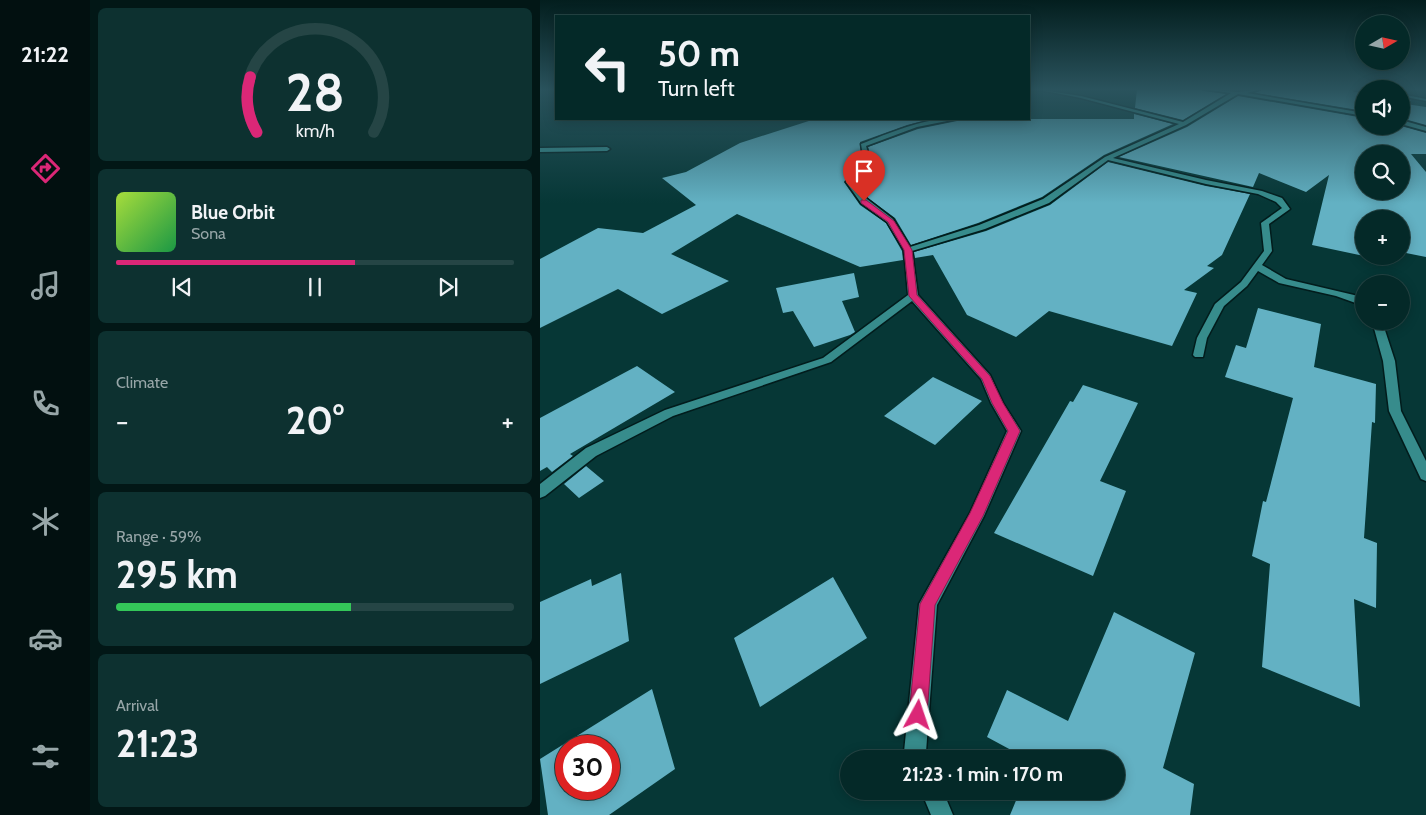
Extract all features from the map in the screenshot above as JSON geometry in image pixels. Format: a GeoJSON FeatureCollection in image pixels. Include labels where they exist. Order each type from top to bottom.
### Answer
{"type":"FeatureCollection","features":[{"type":"Feature","properties":{"kind":"street"},"geometry":{"type":"LineString","coordinates":[[913,127],[863,145],[866,156],[849,182],[864,201],[890,221],[908,250],[913,296],[986,378],[997,403],[1014,431],[976,516],[928,604],[915,750]]}},
{"type":"Feature","properties":{"kind":"street"},"geometry":{"type":"LineString","coordinates":[[908,250],[982,228],[1046,201],[1107,158],[1177,127]]}},
{"type":"Feature","properties":{"kind":"street"},"geometry":{"type":"LineString","coordinates":[[540,150],[607,148]]}},
{"type":"Feature","properties":{"kind":"street"},"geometry":{"type":"LineString","coordinates":[[1107,158],[1206,182],[1260,192],[1279,200],[1286,208],[1265,223],[1268,251],[1244,284],[1220,304],[1202,338],[1199,355]]}},
{"type":"Feature","properties":{"kind":"street"},"geometry":{"type":"LineString","coordinates":[[1257,266],[1268,275],[1296,286],[1342,295],[1355,300]]}},
{"type":"Feature","properties":{"kind":"street"},"geometry":{"type":"LineString","coordinates":[[540,492],[591,452],[669,413],[827,360],[913,296]]}},
{"type":"Feature","properties":{"kind":"street"},"geometry":{"type":"LineString","coordinates":[[1380,330],[1389,361],[1395,411],[1426,475]]}},
{"type":"Feature","properties":{"kind":"street"},"geometry":{"type":"LineString","coordinates":[[936,800],[942,815]]}},
{"type":"Feature","properties":{"kind":"building"},"geometry":{"type":"Polygon","coordinates":[[[790,127],[901,127],[860,142],[861,156],[844,182],[860,205],[886,223],[902,251],[903,260],[860,267],[737,214],[671,254],[729,281],[662,314],[618,289],[540,328],[540,259],[598,228],[643,233],[696,205],[662,178],[686,172],[740,143],[790,127]]]}},
{"type":"Feature","properties":{"kind":"building"},"geometry":{"type":"Polygon","coordinates":[[[928,127],[1166,127],[1104,155],[1042,197],[978,223],[911,245],[895,218],[868,198],[854,182],[871,157],[868,147],[928,127]]]}},
{"type":"Feature","properties":{"kind":"building"},"geometry":{"type":"Polygon","coordinates":[[[1187,127],[1355,127],[1355,135],[1410,135],[1410,129],[1426,133],[1426,154],[1411,154],[1426,172],[1426,257],[1410,254],[1410,210],[1355,210],[1355,254],[1312,245],[1329,175],[1306,192],[1259,173],[1253,187],[1119,157],[1187,127]]]}},
{"type":"Feature","properties":{"kind":"building"},"geometry":{"type":"Polygon","coordinates":[[[1108,162],[1206,186],[1250,194],[1222,255],[1207,266],[1214,268],[1184,290],[1197,293],[1172,346],[1049,311],[1016,337],[967,315],[933,255],[915,258],[914,252],[986,231],[1050,205],[1108,162]]]}},
{"type":"Feature","properties":{"kind":"building"},"geometry":{"type":"Polygon","coordinates":[[[854,273],[859,297],[842,301],[855,332],[814,347],[793,311],[783,313],[776,288],[854,273]]]}},
{"type":"Feature","properties":{"kind":"building"},"geometry":{"type":"Polygon","coordinates":[[[1258,308],[1321,324],[1314,367],[1376,384],[1375,423],[1372,422],[1364,538],[1377,543],[1376,608],[1354,599],[1360,707],[1262,667],[1270,564],[1252,556],[1263,501],[1266,502],[1293,398],[1225,377],[1236,345],[1246,348],[1258,308]]]}},
{"type":"Feature","properties":{"kind":"building"},"geometry":{"type":"Polygon","coordinates":[[[637,366],[675,392],[570,454],[573,456],[552,472],[547,467],[540,471],[540,418],[637,366]]]}},
{"type":"Feature","properties":{"kind":"building"},"geometry":{"type":"Polygon","coordinates":[[[933,377],[982,401],[935,445],[884,416],[933,377]]]}},
{"type":"Feature","properties":{"kind":"building"},"geometry":{"type":"Polygon","coordinates":[[[1083,385],[1138,403],[1100,481],[1126,491],[1093,576],[994,533],[1070,401],[1073,402],[1083,385]]]}},
{"type":"Feature","properties":{"kind":"building"},"geometry":{"type":"Polygon","coordinates":[[[586,466],[604,481],[579,498],[564,484],[586,466]]]}},
{"type":"Feature","properties":{"kind":"building"},"geometry":{"type":"Polygon","coordinates":[[[621,573],[629,641],[540,684],[540,602],[591,579],[592,586],[621,573]]]}},
{"type":"Feature","properties":{"kind":"building"},"geometry":{"type":"Polygon","coordinates":[[[833,577],[867,638],[760,707],[734,638],[833,577]]]}},
{"type":"Feature","properties":{"kind":"building"},"geometry":{"type":"Polygon","coordinates":[[[1114,612],[1195,653],[1163,768],[1194,784],[1190,815],[1010,815],[1016,800],[1125,800],[1125,750],[1011,750],[987,737],[1007,690],[1068,721],[1114,612]]]}},
{"type":"Feature","properties":{"kind":"building"},"geometry":{"type":"Polygon","coordinates":[[[652,689],[675,769],[609,815],[548,815],[540,759],[555,750],[555,800],[620,800],[620,735],[578,735],[652,689]]]}},
{"type":"Feature","properties":{"kind":"route"},"geometry":{"type":"LineString","coordinates":[[864,201],[890,221],[908,250],[913,296],[986,378],[997,403],[1014,431],[976,516],[928,604],[918,715]]}}]}
